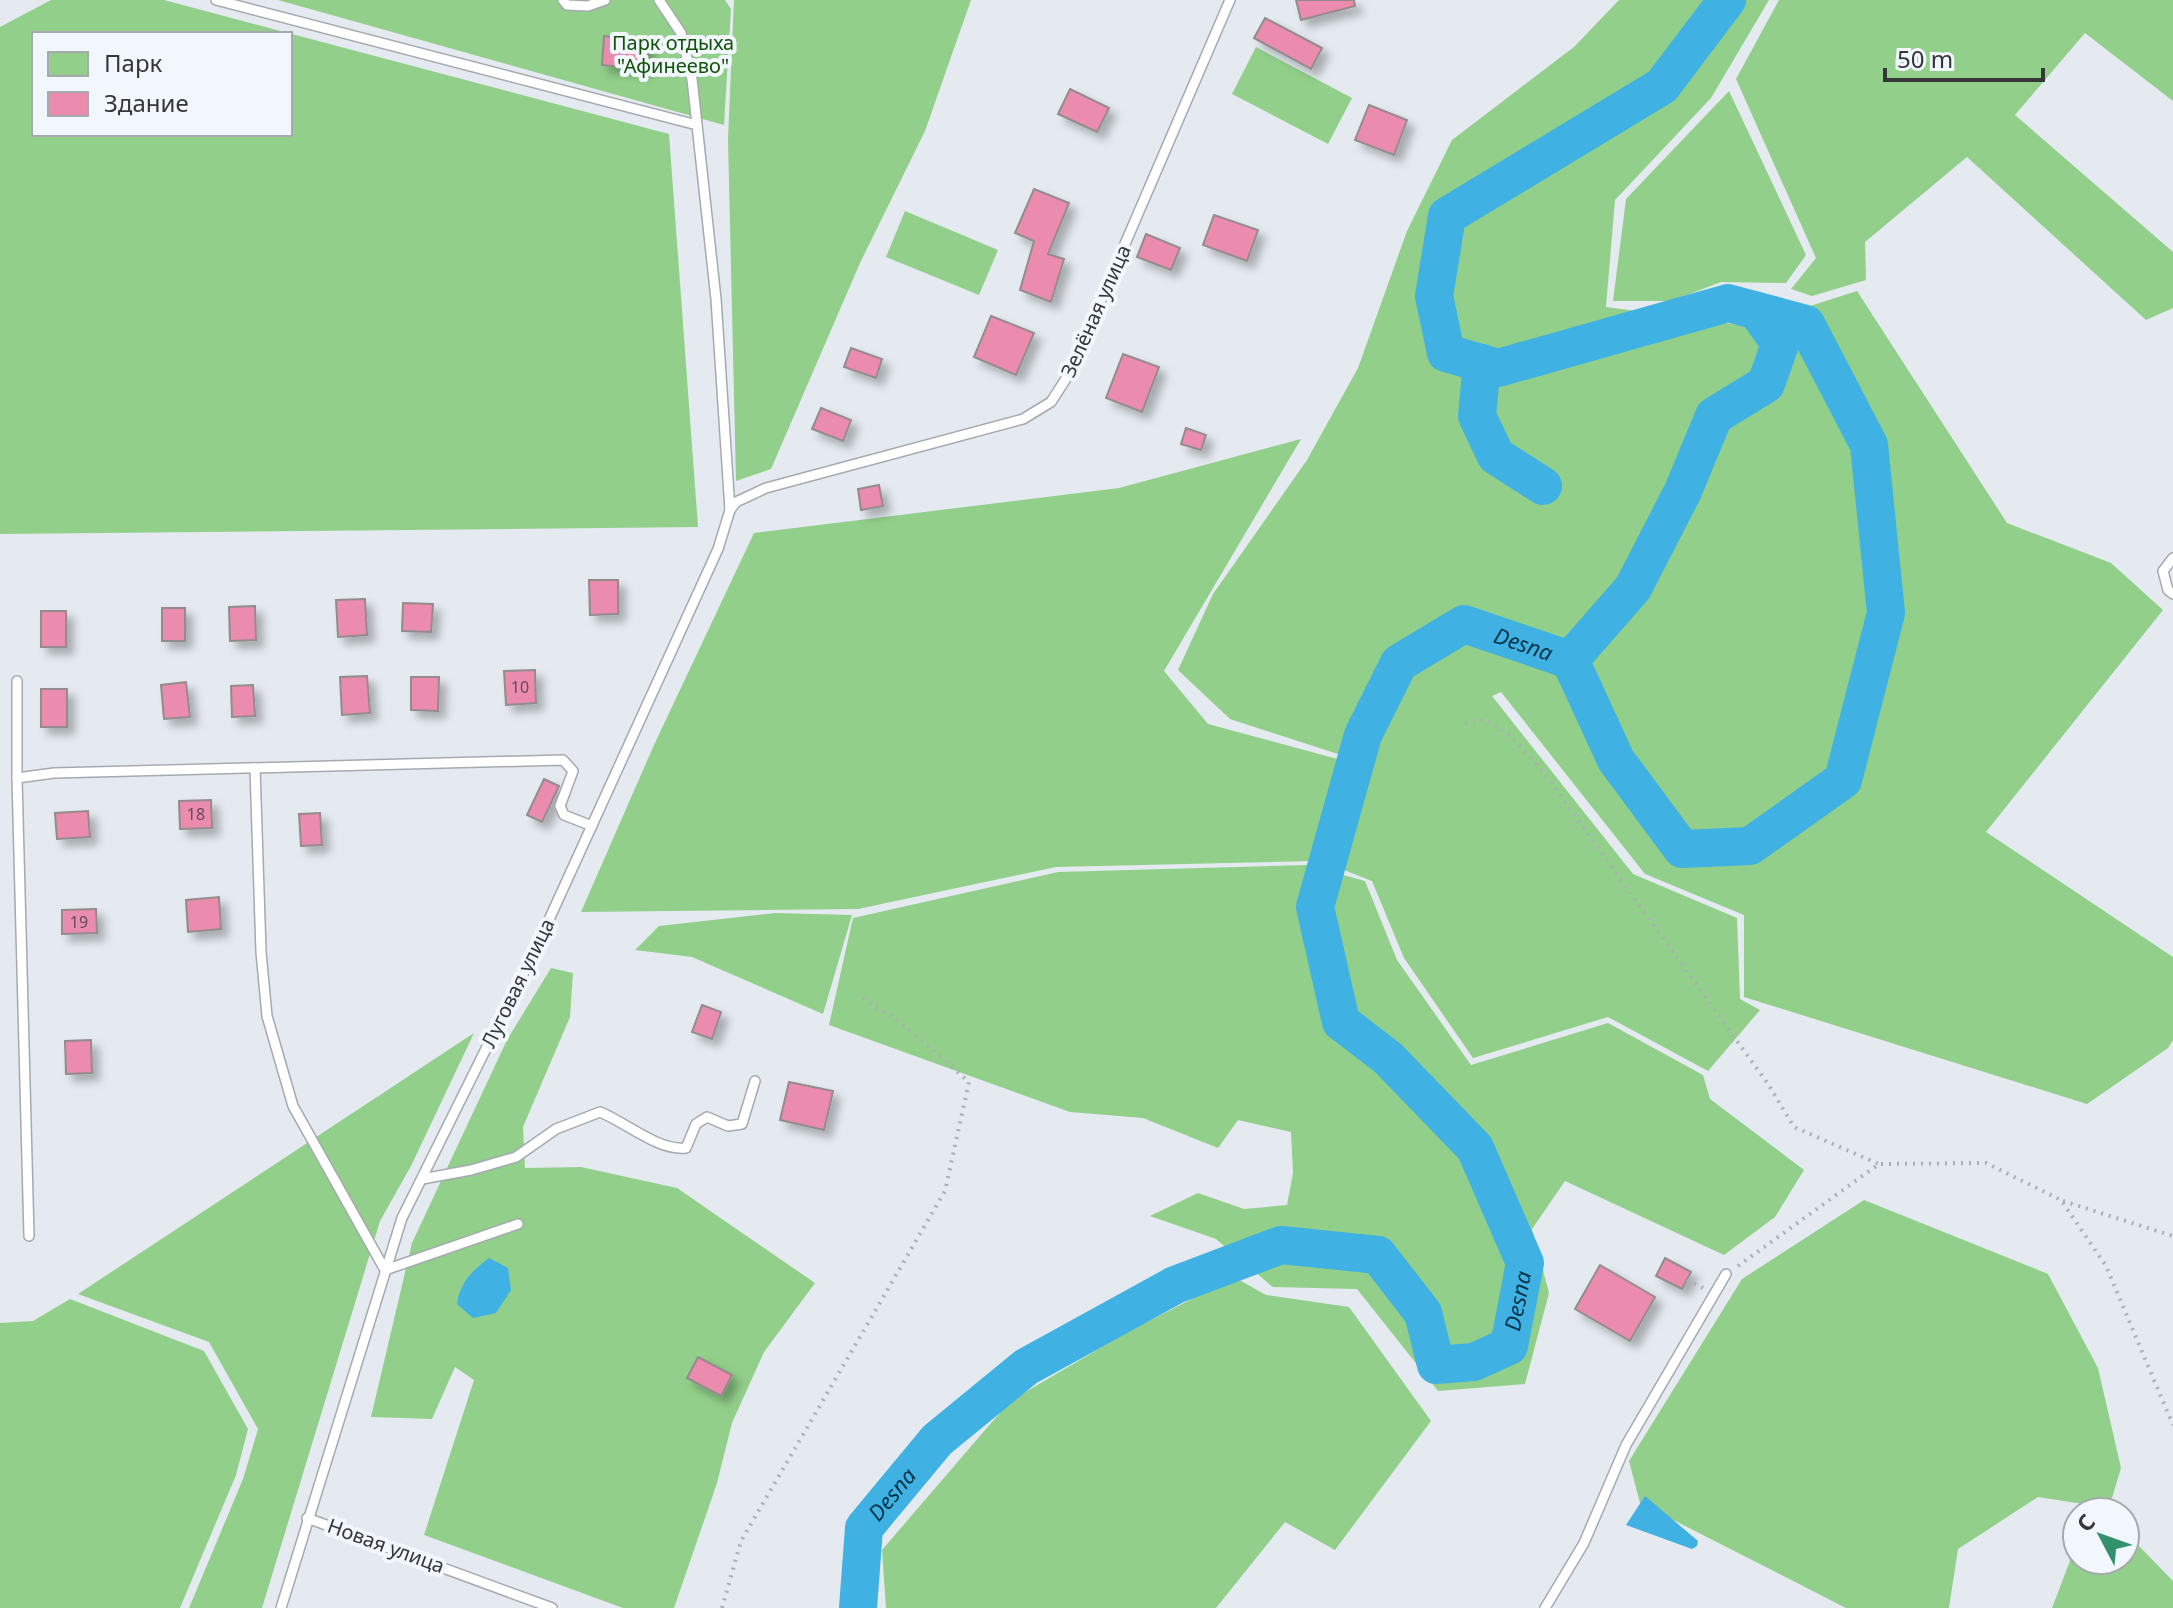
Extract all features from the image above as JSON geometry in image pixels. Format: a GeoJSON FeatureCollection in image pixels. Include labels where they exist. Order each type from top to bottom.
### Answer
{"type":"FeatureCollection","features":[{"type":"Feature","properties":{"kind":"lane"},"geometry":{"type":"LineString","coordinates":[[216,0],[697,125]]}},
{"type":"Feature","properties":{"kind":"lane"},"geometry":{"type":"LineString","coordinates":[[563,0],[567,5],[588,6],[605,0]]}},
{"type":"Feature","properties":{"kind":"lane"},"geometry":{"type":"LineString","coordinates":[[659,0],[681,33],[692,79],[716,299],[730,510]]}},
{"type":"Feature","properties":{"kind":"lane","name":"Зелёная улица"},"geometry":{"type":"LineString","coordinates":[[730,510],[736,502],[780,482],[1023,419],[1051,402],[1069,374],[1230,0]]}},
{"type":"Feature","properties":{"kind":"lane","name":"Луговая улица"},"geometry":{"type":"LineString","coordinates":[[307,1518],[402,1218],[537,946],[718,549],[730,510]]}},
{"type":"Feature","properties":{"kind":"lane"},"geometry":{"type":"LineString","coordinates":[[2173,558],[2163,571],[2168,590],[2173,594]]}},
{"type":"Feature","properties":{"kind":"lane"},"geometry":{"type":"LineString","coordinates":[[17,681],[29,1236]]}},
{"type":"Feature","properties":{"kind":"lane"},"geometry":{"type":"LineString","coordinates":[[17,778],[563,760],[573,771],[560,806],[564,815],[592,826]]}},
{"type":"Feature","properties":{"kind":"lane"},"geometry":{"type":"LineString","coordinates":[[255,768],[261,952],[267,1016],[293,1106],[385,1270],[518,1224]]}},
{"type":"Feature","properties":{"kind":"lane"},"geometry":{"type":"LineString","coordinates":[[422,1179],[471,1170],[516,1157],[556,1129],[600,1112],[671,1150],[686,1148],[696,1124],[707,1117],[728,1126],[742,1124],[755,1081]]}},
{"type":"Feature","properties":{"kind":"lane"},"geometry":{"type":"LineString","coordinates":[[1545,1608],[1584,1543],[1626,1445],[1726,1274]]}},
{"type":"Feature","properties":{"kind":"lane","name":"Новая улица"},"geometry":{"type":"LineString","coordinates":[[281,1608],[307,1518],[552,1608]]}},
{"type":"Feature","properties":{"kind":"path"},"geometry":{"type":"LineString","coordinates":[[1465,723],[1486,719],[1512,737],[1545,774],[1768,1084],[1794,1127],[1879,1164],[1986,1163],[2061,1200],[2173,1236]]}},
{"type":"Feature","properties":{"kind":"path"},"geometry":{"type":"LineString","coordinates":[[722,1608],[741,1541],[945,1191],[969,1082],[903,1024],[862,998]]}},
{"type":"Feature","properties":{"kind":"path"},"geometry":{"type":"LineString","coordinates":[[1726,1274],[1879,1164]]}},
{"type":"Feature","properties":{"kind":"path"},"geometry":{"type":"LineString","coordinates":[[2061,1200],[2106,1266],[2173,1425]]}},
{"type":"Feature","properties":{"kind":"green space"},"geometry":{"type":"Polygon","coordinates":[[[51,0],[164,0],[285,32],[32,32],[32,136],[292,136],[292,34],[669,134],[698,527],[0,534],[0,27],[51,0]]]}},
{"type":"Feature","properties":{"kind":"green space","name":"Парк отдыха \"Афинеево\""},"geometry":{"type":"Polygon","coordinates":[[[278,0],[725,0],[731,9],[724,125],[278,0]]]}},
{"type":"Feature","properties":{"kind":"green space"},"geometry":{"type":"Polygon","coordinates":[[[734,0],[971,0],[925,131],[860,263],[771,469],[736,481],[728,139],[734,0]]]}},
{"type":"Feature","properties":{"kind":"green space"},"geometry":{"type":"Polygon","coordinates":[[[1619,0],[1769,0],[1711,98],[1615,200],[1606,307],[1748,326],[1857,291],[2007,523],[2111,563],[2163,610],[1986,832],[2173,957],[2173,1040],[2168,1048],[2087,1104],[1744,997],[1744,915],[1645,874],[1501,692],[1492,696],[1633,874],[1737,918],[1740,999],[1760,1010],[1708,1071],[1608,1017],[1473,1058],[1404,958],[1372,881],[1339,868],[1366,760],[1344,756],[1230,719],[1178,670],[1213,594],[1307,460],[1358,368],[1407,231],[1452,140],[1574,47],[1619,0]]]}},
{"type":"Feature","properties":{"kind":"green space"},"geometry":{"type":"Polygon","coordinates":[[[1779,0],[2173,0],[2173,101],[2085,33],[2015,115],[2173,252],[2173,308],[2146,320],[1967,157],[1865,242],[1866,280],[1812,296],[1791,289],[1816,258],[1736,79],[1779,0]]]}},
{"type":"Feature","properties":{"kind":"green space"},"geometry":{"type":"Polygon","coordinates":[[[1256,47],[1352,98],[1328,144],[1232,94],[1256,47]]]}},
{"type":"Feature","properties":{"kind":"green space"},"geometry":{"type":"Polygon","coordinates":[[[1729,91],[1806,255],[1786,283],[1721,282],[1671,301],[1613,301],[1626,199],[1729,91]]]}},
{"type":"Feature","properties":{"kind":"green space"},"geometry":{"type":"Polygon","coordinates":[[[905,211],[998,250],[979,295],[886,257],[905,211]]]}},
{"type":"Feature","properties":{"kind":"green space"},"geometry":{"type":"Polygon","coordinates":[[[1301,439],[1164,671],[1208,724],[1345,761],[1314,861],[1056,867],[858,909],[581,912],[654,745],[754,533],[1119,488],[1301,439]]]}},
{"type":"Feature","properties":{"kind":"green space"},"geometry":{"type":"Polygon","coordinates":[[[1307,865],[1365,881],[1397,960],[1471,1065],[1608,1023],[1703,1075],[1710,1099],[1804,1170],[1775,1217],[1724,1255],[1565,1181],[1532,1229],[1549,1293],[1525,1384],[1438,1391],[1357,1289],[1273,1287],[1216,1239],[1150,1216],[1198,1193],[1244,1209],[1287,1205],[1293,1173],[1291,1132],[1238,1120],[1218,1148],[1143,1118],[1070,1112],[829,1025],[853,918],[1058,872],[1307,865]]]}},
{"type":"Feature","properties":{"kind":"green space"},"geometry":{"type":"Polygon","coordinates":[[[775,913],[852,915],[823,1014],[692,957],[635,950],[659,926],[775,913]]]}},
{"type":"Feature","properties":{"kind":"green space"},"geometry":{"type":"Polygon","coordinates":[[[551,968],[573,973],[570,1017],[523,1127],[525,1168],[581,1167],[677,1188],[815,1283],[764,1352],[732,1423],[717,1483],[674,1608],[623,1608],[424,1535],[474,1380],[455,1367],[432,1419],[371,1417],[412,1243],[507,1040],[551,968]]]}},
{"type":"Feature","properties":{"kind":"green space"},"geometry":{"type":"Polygon","coordinates":[[[474,1033],[411,1166],[380,1221],[262,1608],[189,1608],[243,1479],[258,1429],[209,1342],[78,1294],[474,1033]]]}},
{"type":"Feature","properties":{"kind":"green space"},"geometry":{"type":"Polygon","coordinates":[[[1864,1200],[2048,1274],[2098,1368],[2121,1468],[2113,1496],[2061,1496],[2061,1501],[2038,1497],[1958,1549],[1949,1608],[1846,1608],[1640,1503],[1629,1461],[1742,1279],[1864,1200]]]}},
{"type":"Feature","properties":{"kind":"green space"},"geometry":{"type":"Polygon","coordinates":[[[1234,1277],[1266,1295],[1349,1307],[1431,1421],[1335,1550],[1285,1522],[1216,1608],[886,1608],[882,1550],[1010,1401],[1126,1333],[1234,1277]]]}},
{"type":"Feature","properties":{"kind":"green space"},"geometry":{"type":"Polygon","coordinates":[[[70,1299],[204,1351],[248,1429],[236,1475],[180,1608],[0,1608],[0,1323],[33,1321],[70,1299]]]}},
{"type":"Feature","properties":{"kind":"green space"},"geometry":{"type":"Polygon","coordinates":[[[2141,1548],[2173,1581],[2173,1608],[2052,1608],[2064,1576],[2141,1576],[2141,1548]]]}},
{"type":"Feature","properties":{"kind":"water"},"geometry":{"type":"Polygon","coordinates":[[[489,1258],[508,1268],[511,1290],[496,1313],[473,1318],[457,1304],[459,1296],[468,1278],[489,1258]]]}},
{"type":"Feature","properties":{"kind":"water"},"geometry":{"type":"Polygon","coordinates":[[[1645,1496],[1698,1541],[1697,1546],[1692,1549],[1626,1525],[1645,1496]]]}},
{"type":"Feature","properties":{"kind":"building"},"geometry":{"type":"Polygon","coordinates":[[[1296,0],[1354,0],[1355,6],[1301,20],[1296,0]]]}},
{"type":"Feature","properties":{"kind":"building"},"geometry":{"type":"Polygon","coordinates":[[[1265,18],[1322,48],[1311,69],[1254,38],[1265,18]]]}},
{"type":"Feature","properties":{"kind":"building"},"geometry":{"type":"Polygon","coordinates":[[[604,36],[648,40],[645,69],[602,65],[604,36]]]}},
{"type":"Feature","properties":{"kind":"building"},"geometry":{"type":"Polygon","coordinates":[[[1070,89],[1109,108],[1097,132],[1058,114],[1070,89]]]}},
{"type":"Feature","properties":{"kind":"building"},"geometry":{"type":"Polygon","coordinates":[[[1369,105],[1407,120],[1394,155],[1355,140],[1369,105]]]}},
{"type":"Feature","properties":{"kind":"building"},"geometry":{"type":"Polygon","coordinates":[[[1034,189],[1069,203],[1048,254],[1064,259],[1051,302],[1020,290],[1034,241],[1015,233],[1034,189]]]}},
{"type":"Feature","properties":{"kind":"building"},"geometry":{"type":"Polygon","coordinates":[[[1214,215],[1258,230],[1247,261],[1203,245],[1214,215]]]}},
{"type":"Feature","properties":{"kind":"building"},"geometry":{"type":"Polygon","coordinates":[[[1146,234],[1180,248],[1171,270],[1137,257],[1146,234]]]}},
{"type":"Feature","properties":{"kind":"building"},"geometry":{"type":"Polygon","coordinates":[[[991,316],[1034,333],[1016,375],[974,357],[991,316]]]}},
{"type":"Feature","properties":{"kind":"building"},"geometry":{"type":"Polygon","coordinates":[[[851,348],[882,359],[876,378],[844,367],[851,348]]]}},
{"type":"Feature","properties":{"kind":"building"},"geometry":{"type":"Polygon","coordinates":[[[1123,354],[1159,367],[1142,412],[1106,398],[1123,354]]]}},
{"type":"Feature","properties":{"kind":"building"},"geometry":{"type":"Polygon","coordinates":[[[821,408],[851,420],[843,441],[812,429],[821,408]]]}},
{"type":"Feature","properties":{"kind":"building"},"geometry":{"type":"Polygon","coordinates":[[[1186,428],[1206,435],[1201,450],[1181,444],[1186,428]]]}},
{"type":"Feature","properties":{"kind":"building"},"geometry":{"type":"Polygon","coordinates":[[[879,485],[883,506],[861,510],[858,489],[879,485]]]}},
{"type":"Feature","properties":{"kind":"building"},"geometry":{"type":"Polygon","coordinates":[[[589,580],[618,580],[618,614],[590,615],[589,580]]]}},
{"type":"Feature","properties":{"kind":"building"},"geometry":{"type":"Polygon","coordinates":[[[365,599],[367,635],[338,637],[336,600],[365,599]]]}},
{"type":"Feature","properties":{"kind":"building"},"geometry":{"type":"Polygon","coordinates":[[[403,603],[433,604],[431,632],[402,631],[403,603]]]}},
{"type":"Feature","properties":{"kind":"building"},"geometry":{"type":"Polygon","coordinates":[[[255,606],[256,640],[230,641],[229,607],[255,606]]]}},
{"type":"Feature","properties":{"kind":"building"},"geometry":{"type":"Polygon","coordinates":[[[162,608],[185,608],[185,641],[162,641],[162,608]]]}},
{"type":"Feature","properties":{"kind":"building"},"geometry":{"type":"Polygon","coordinates":[[[41,611],[66,611],[66,647],[41,647],[41,611]]]}},
{"type":"Feature","properties":{"kind":"building"},"geometry":{"type":"Polygon","coordinates":[[[535,670],[536,703],[506,705],[504,671],[535,670]]]}},
{"type":"Feature","properties":{"kind":"building"},"geometry":{"type":"Polygon","coordinates":[[[367,676],[370,713],[342,715],[340,677],[367,676]]]}},
{"type":"Feature","properties":{"kind":"building"},"geometry":{"type":"Polygon","coordinates":[[[411,677],[439,677],[438,711],[411,710],[411,677]]]}},
{"type":"Feature","properties":{"kind":"building"},"geometry":{"type":"Polygon","coordinates":[[[186,682],[190,717],[164,719],[161,685],[186,682]]]}},
{"type":"Feature","properties":{"kind":"building"},"geometry":{"type":"Polygon","coordinates":[[[253,685],[255,716],[232,717],[231,686],[253,685]]]}},
{"type":"Feature","properties":{"kind":"building"},"geometry":{"type":"Polygon","coordinates":[[[41,689],[67,689],[67,727],[41,727],[41,689]]]}},
{"type":"Feature","properties":{"kind":"building"},"geometry":{"type":"Polygon","coordinates":[[[544,779],[559,786],[542,822],[527,815],[544,779]]]}},
{"type":"Feature","properties":{"kind":"building"},"geometry":{"type":"Polygon","coordinates":[[[211,800],[212,828],[180,829],[179,801],[211,800]]]}},
{"type":"Feature","properties":{"kind":"building"},"geometry":{"type":"Polygon","coordinates":[[[88,811],[90,837],[57,839],[55,813],[88,811]]]}},
{"type":"Feature","properties":{"kind":"building"},"geometry":{"type":"Polygon","coordinates":[[[320,813],[322,845],[301,846],[299,814],[320,813]]]}},
{"type":"Feature","properties":{"kind":"building"},"geometry":{"type":"Polygon","coordinates":[[[219,897],[221,929],[188,932],[186,900],[219,897]]]}},
{"type":"Feature","properties":{"kind":"building"},"geometry":{"type":"Polygon","coordinates":[[[96,909],[97,933],[62,934],[62,910],[96,909]]]}},
{"type":"Feature","properties":{"kind":"building"},"geometry":{"type":"Polygon","coordinates":[[[702,1005],[721,1012],[712,1039],[692,1032],[702,1005]]]}},
{"type":"Feature","properties":{"kind":"building"},"geometry":{"type":"Polygon","coordinates":[[[91,1040],[92,1073],[66,1074],[65,1041],[91,1040]]]}},
{"type":"Feature","properties":{"kind":"building"},"geometry":{"type":"Polygon","coordinates":[[[789,1082],[833,1091],[824,1130],[780,1120],[789,1082]]]}},
{"type":"Feature","properties":{"kind":"building"},"geometry":{"type":"Polygon","coordinates":[[[1665,1258],[1691,1272],[1682,1289],[1656,1276],[1665,1258]]]}},
{"type":"Feature","properties":{"kind":"building"},"geometry":{"type":"Polygon","coordinates":[[[1600,1265],[1655,1297],[1630,1341],[1575,1309],[1600,1265]]]}},
{"type":"Feature","properties":{"kind":"building"},"geometry":{"type":"Polygon","coordinates":[[[698,1357],[732,1375],[721,1396],[687,1378],[698,1357]]]}},
{"type":"Feature","properties":{"kind":"waterway","name":"Desna"},"geometry":{"type":"LineString","coordinates":[[858,1608],[864,1528],[937,1440],[1026,1367],[1175,1285],[1281,1245],[1378,1255],[1423,1313],[1436,1365],[1474,1362],[1509,1346],[1525,1263],[1475,1148],[1388,1058],[1341,1022],[1315,907],[1363,735],[1399,663],[1464,624],[1570,660],[1616,760],[1682,849],[1750,846],[1843,780],[1886,613],[1869,445],[1806,324],[1728,303],[1498,368],[1446,353],[1434,296],[1447,216],[1662,86],[1727,0]]}},
{"type":"Feature","properties":{"kind":"waterway"},"geometry":{"type":"LineString","coordinates":[[1570,660],[1633,588],[1683,491],[1714,416],[1766,384],[1780,344],[1757,311]]}},
{"type":"Feature","properties":{"kind":"waterway"},"geometry":{"type":"LineString","coordinates":[[1482,363],[1477,416],[1496,456],[1543,486]]}}]}
